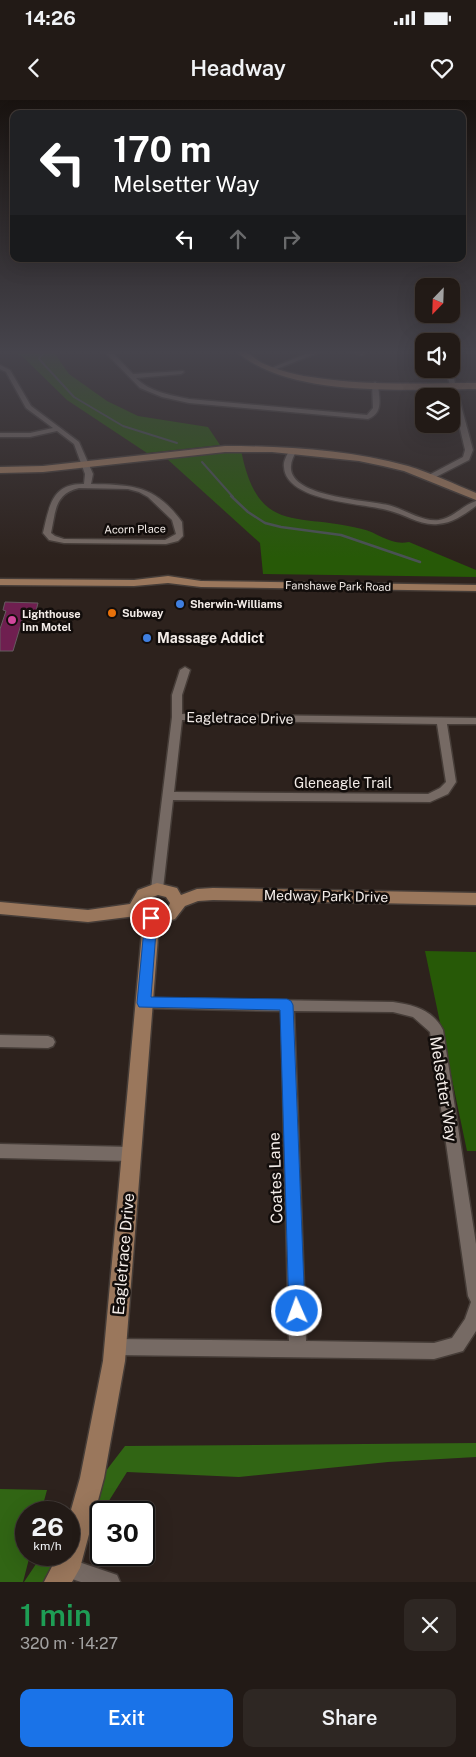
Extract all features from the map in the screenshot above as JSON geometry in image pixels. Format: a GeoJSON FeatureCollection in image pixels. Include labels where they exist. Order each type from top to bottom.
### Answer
{"type":"FeatureCollection","features":[{"type":"Feature","properties":{"kind":"street"},"geometry":{"type":"LineString","coordinates":[[45,419],[77,443],[86,465],[88,486]]}},
{"type":"Feature","properties":{"kind":"street"},"geometry":{"type":"LineString","coordinates":[[430,478],[466,458],[469,450],[461,419]]}},
{"type":"Feature","properties":{"kind":"street"},"geometry":{"type":"LineString","coordinates":[[0,435],[30,436],[59,429]]}},
{"type":"Feature","properties":{"kind":"street"},"geometry":{"type":"LineString","coordinates":[[0,470],[43,469],[225,449],[260,448],[360,458],[407,469],[476,497]]}},
{"type":"Feature","properties":{"kind":"street"},"geometry":{"type":"LineString","coordinates":[[292,451],[287,463],[290,476],[300,487],[318,495],[389,507],[434,522],[447,520],[476,503]]}},
{"type":"Feature","properties":{"kind":"street","name":"Acorn Place"},"geometry":{"type":"LineString","coordinates":[[88,486],[128,487],[145,491],[175,518],[178,522],[180,534],[175,539],[166,542],[64,541],[57,540],[47,534],[57,495],[68,488],[88,486]]}},
{"type":"Feature","properties":{"kind":"street","name":"Fanshawe Park Road"},"geometry":{"type":"LineString","coordinates":[[0,582],[134,583],[146,586],[190,587],[201,584],[476,588]]}},
{"type":"Feature","properties":{"kind":"street"},"geometry":{"type":"LineString","coordinates":[[177,717],[177,695],[185,670]]}},
{"type":"Feature","properties":{"kind":"street","name":"Eagletrace Drive"},"geometry":{"type":"LineString","coordinates":[[158,889],[177,717],[476,721]]}},
{"type":"Feature","properties":{"kind":"street","name":"Gleneagle Trail"},"geometry":{"type":"LineString","coordinates":[[168,796],[430,798],[444,791],[451,782],[442,721]]}},
{"type":"Feature","properties":{"kind":"street"},"geometry":{"type":"LineString","coordinates":[[0,908],[88,916],[145,913],[166,917],[177,908],[178,902],[171,892],[158,889],[144,894],[140,899],[145,913]]}},
{"type":"Feature","properties":{"kind":"street","name":"Medway Park Drive"},"geometry":{"type":"LineString","coordinates":[[178,902],[197,895],[213,894],[476,899]]}},
{"type":"Feature","properties":{"kind":"street","name":"Eagletrace Drive"},"geometry":{"type":"LineString","coordinates":[[62,1575],[92,1478],[115,1347],[144,1003],[145,913]]}},
{"type":"Feature","properties":{"kind":"street","name":"Melsetter Way"},"geometry":{"type":"LineString","coordinates":[[144,1003],[393,1007],[427,1017],[436,1030],[476,1296]]}},
{"type":"Feature","properties":{"kind":"street","name":"Coates Lane"},"geometry":{"type":"LineString","coordinates":[[287,1005],[298,1350]]}},
{"type":"Feature","properties":{"kind":"street"},"geometry":{"type":"LineString","coordinates":[[0,1041],[48,1042]]}},
{"type":"Feature","properties":{"kind":"street"},"geometry":{"type":"LineString","coordinates":[[0,1151],[132,1154]]}},
{"type":"Feature","properties":{"kind":"street"},"geometry":{"type":"LineString","coordinates":[[115,1347],[434,1351],[457,1345],[472,1323],[476,1308]]}},
{"type":"Feature","properties":{"kind":"street"},"geometry":{"type":"LineString","coordinates":[[62,1575],[110,1582]]}},
{"type":"Feature","properties":{"kind":"green space"},"geometry":{"type":"Polygon","coordinates":[[[96,419],[158,419],[208,427],[220,445],[147,453],[96,419]]]}},
{"type":"Feature","properties":{"kind":"green space"},"geometry":{"type":"Polygon","coordinates":[[[241,450],[248,477],[258,496],[269,508],[283,515],[299,519],[339,524],[362,529],[391,541],[409,542],[476,570],[476,577],[263,574],[260,543],[166,458],[241,450]]]}},
{"type":"Feature","properties":{"kind":"green space"},"geometry":{"type":"Polygon","coordinates":[[[425,951],[476,952],[476,1151],[467,1151],[425,951]]]}},
{"type":"Feature","properties":{"kind":"green space"},"geometry":{"type":"Polygon","coordinates":[[[476,1443],[476,1457],[388,1462],[239,1477],[127,1472],[109,1501],[90,1501],[90,1531],[80,1553],[80,1505],[125,1446],[476,1443]]]}},
{"type":"Feature","properties":{"kind":"green space"},"geometry":{"type":"Polygon","coordinates":[[[0,1489],[47,1490],[44,1501],[15,1501],[15,1566],[27,1566],[23,1582],[0,1582],[0,1489]]]}},
{"type":"Feature","properties":{"kind":"green space"},"geometry":{"type":"Polygon","coordinates":[[[35,1566],[76,1566],[70,1582],[24,1582],[35,1566]]]}},
{"type":"Feature","properties":{"kind":"building","name":"Lighthouse Inn Motel"},"geometry":{"type":"Polygon","coordinates":[[[5,602],[38,603],[36,611],[25,611],[13,651],[0,651],[0,629],[6,611],[3,610],[5,602]]]}},
{"type":"Feature","properties":{"kind":"waterway"},"geometry":{"type":"LineString","coordinates":[[111,419],[123,426],[177,443]]}},
{"type":"Feature","properties":{"kind":"waterway"},"geometry":{"type":"LineString","coordinates":[[202,462],[233,497]]}},
{"type":"Feature","properties":{"kind":"waterway"},"geometry":{"type":"LineString","coordinates":[[231,496],[248,512],[265,523],[341,535],[420,562]]}},
{"type":"Feature","properties":{"kind":"place","name":"Sherwin-Williams"},"geometry":{"type":"Point","coordinates":[180,604]}},
{"type":"Feature","properties":{"kind":"place","name":"Subway"},"geometry":{"type":"Point","coordinates":[112,613]}},
{"type":"Feature","properties":{"kind":"place","name":"Lighthouse Inn Motel"},"geometry":{"type":"Point","coordinates":[12,620]}},
{"type":"Feature","properties":{"kind":"place","name":"Massage Addict"},"geometry":{"type":"Point","coordinates":[147,638]}},
{"type":"Feature","properties":{"kind":"route"},"geometry":{"type":"LineString","coordinates":[[151,918],[144,1003],[287,1005],[297,1311]]}}]}
